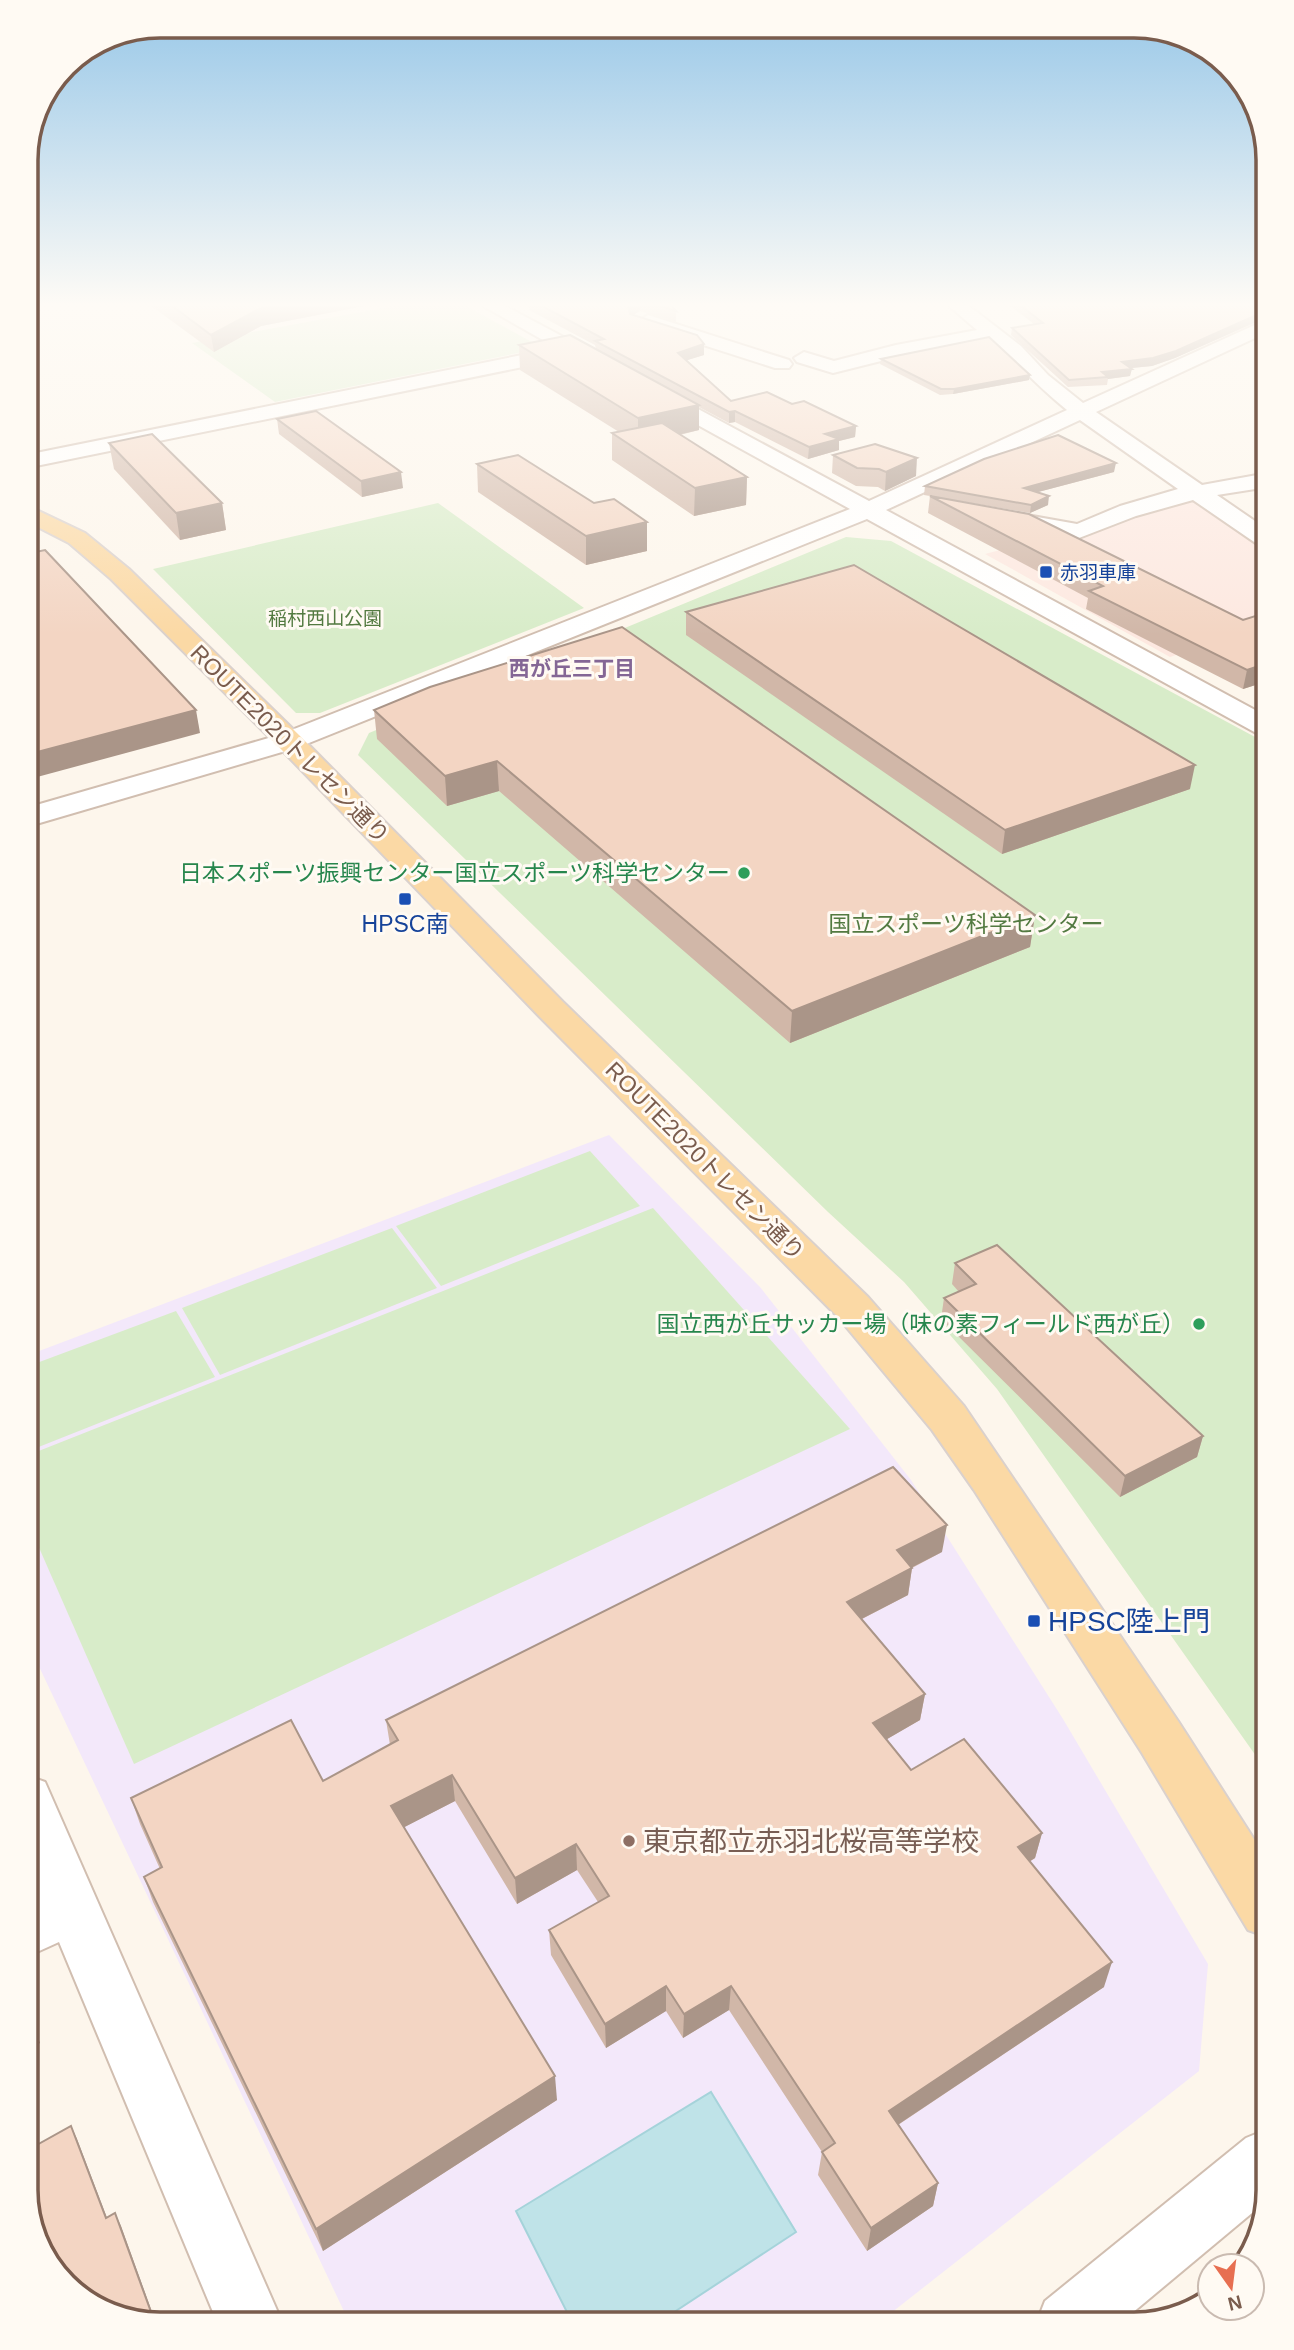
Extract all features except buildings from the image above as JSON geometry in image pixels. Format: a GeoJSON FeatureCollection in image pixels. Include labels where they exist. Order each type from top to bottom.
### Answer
{"type":"FeatureCollection","features":[{"type":"Feature","properties":{"kind":"main road","name":"ROUTE2020トレセン通り"},"geometry":{"type":"LineString","coordinates":[[39,519],[77,538],[98,554],[289,741],[551,1009],[844,1297],[900,1359],[948,1418],[997,1489],[1160,1737],[1256,1892]]}},
{"type":"Feature","properties":{"kind":"street"},"geometry":{"type":"LineString","coordinates":[[39,459],[253,416]]}},
{"type":"Feature","properties":{"kind":"street"},"geometry":{"type":"LineString","coordinates":[[695,416],[1256,721]]}},
{"type":"Feature","properties":{"kind":"street"},"geometry":{"type":"LineString","coordinates":[[39,814],[289,741],[835,525],[1074,416]]}},
{"type":"Feature","properties":{"kind":"street"},"geometry":{"type":"LineString","coordinates":[[1087,416],[1256,533]]}},
{"type":"Feature","properties":{"kind":"street"},"geometry":{"type":"LineString","coordinates":[[798,471],[827,464]]}},
{"type":"Feature","properties":{"kind":"street"},"geometry":{"type":"LineString","coordinates":[[911,471],[934,478]]}},
{"type":"Feature","properties":{"kind":"street"},"geometry":{"type":"LineString","coordinates":[[980,514],[1079,531],[1128,511],[1181,495],[1256,482]]}},
{"type":"Feature","properties":{"kind":"street"},"geometry":{"type":"LineString","coordinates":[[892,497],[932,506]]}},
{"type":"Feature","properties":{"kind":"street"},"geometry":{"type":"LineString","coordinates":[[38,1862],[49,1918],[245,2311]]}},
{"type":"Feature","properties":{"kind":"street"},"geometry":{"type":"LineString","coordinates":[[1083,2312],[1256,2170]]}},
{"type":"Feature","properties":{"kind":"shaded area"},"geometry":{"type":"Polygon","coordinates":[[[1193,499],[1256,543],[1256,629],[1170,657],[985,554],[1193,499]]]}},
{"type":"Feature","properties":{"kind":"shaded area","name":"東京都立赤羽北桜高等学校"},"geometry":{"type":"Polygon","coordinates":[[[609,1135],[760,1287],[911,1480],[1063,1719],[1208,1964],[1199,2071],[893,2312],[344,2311],[38,1665],[38,1351],[609,1135]]]}},
{"type":"Feature","properties":{"kind":"green space","name":"稲村西山公園"},"geometry":{"type":"Polygon","coordinates":[[[438,503],[584,608],[320,713],[296,713],[153,569],[438,503]]]}},
{"type":"Feature","properties":{"kind":"green space","name":"国立スポーツ科学センター"},"geometry":{"type":"Polygon","coordinates":[[[846,537],[891,541],[1256,738],[1256,1756],[997,1389],[904,1282],[828,1212],[358,755],[369,733],[846,537]]]}},
{"type":"Feature","properties":{"kind":"green space"},"geometry":{"type":"Polygon","coordinates":[[[590,1151],[640,1206],[441,1286],[396,1226],[590,1151]]]}},
{"type":"Feature","properties":{"kind":"green space"},"geometry":{"type":"Polygon","coordinates":[[[653,1208],[850,1429],[134,1764],[38,1546],[38,1451],[653,1208]]]}},
{"type":"Feature","properties":{"kind":"green space"},"geometry":{"type":"Polygon","coordinates":[[[392,1228],[437,1288],[220,1375],[182,1308],[392,1228]]]}},
{"type":"Feature","properties":{"kind":"green space"},"geometry":{"type":"Polygon","coordinates":[[[176,1311],[215,1377],[38,1447],[38,1362],[176,1311]]]}},
{"type":"Feature","properties":{"kind":"water"},"geometry":{"type":"Polygon","coordinates":[[[711,2092],[796,2232],[675,2312],[567,2311],[516,2211],[711,2092]]]}},
{"type":"Feature","properties":{"kind":"place","name":"赤羽車庫"},"geometry":{"type":"Point","coordinates":[1046,572]}},
{"type":"Feature","properties":{"kind":"place","name":"日本スポーツ振興センター国立スポーツ科学センター"},"geometry":{"type":"Point","coordinates":[744,873]}},
{"type":"Feature","properties":{"kind":"place","name":"HPSC南"},"geometry":{"type":"Point","coordinates":[405,899]}},
{"type":"Feature","properties":{"kind":"place","name":"国立西が丘サッカー場（味の素フィールド西が丘）"},"geometry":{"type":"Point","coordinates":[1199,1324]}},
{"type":"Feature","properties":{"kind":"place","name":"HPSC陸上門"},"geometry":{"type":"Point","coordinates":[1034,1621]}},
{"type":"Feature","properties":{"kind":"place","name":"東京都立赤羽北桜高等学校"},"geometry":{"type":"Point","coordinates":[629,1841]}},
{"type":"Feature","properties":{"kind":"district","name":"西が丘三丁目"},"geometry":{"type":"Point","coordinates":[572,668]}}]}
